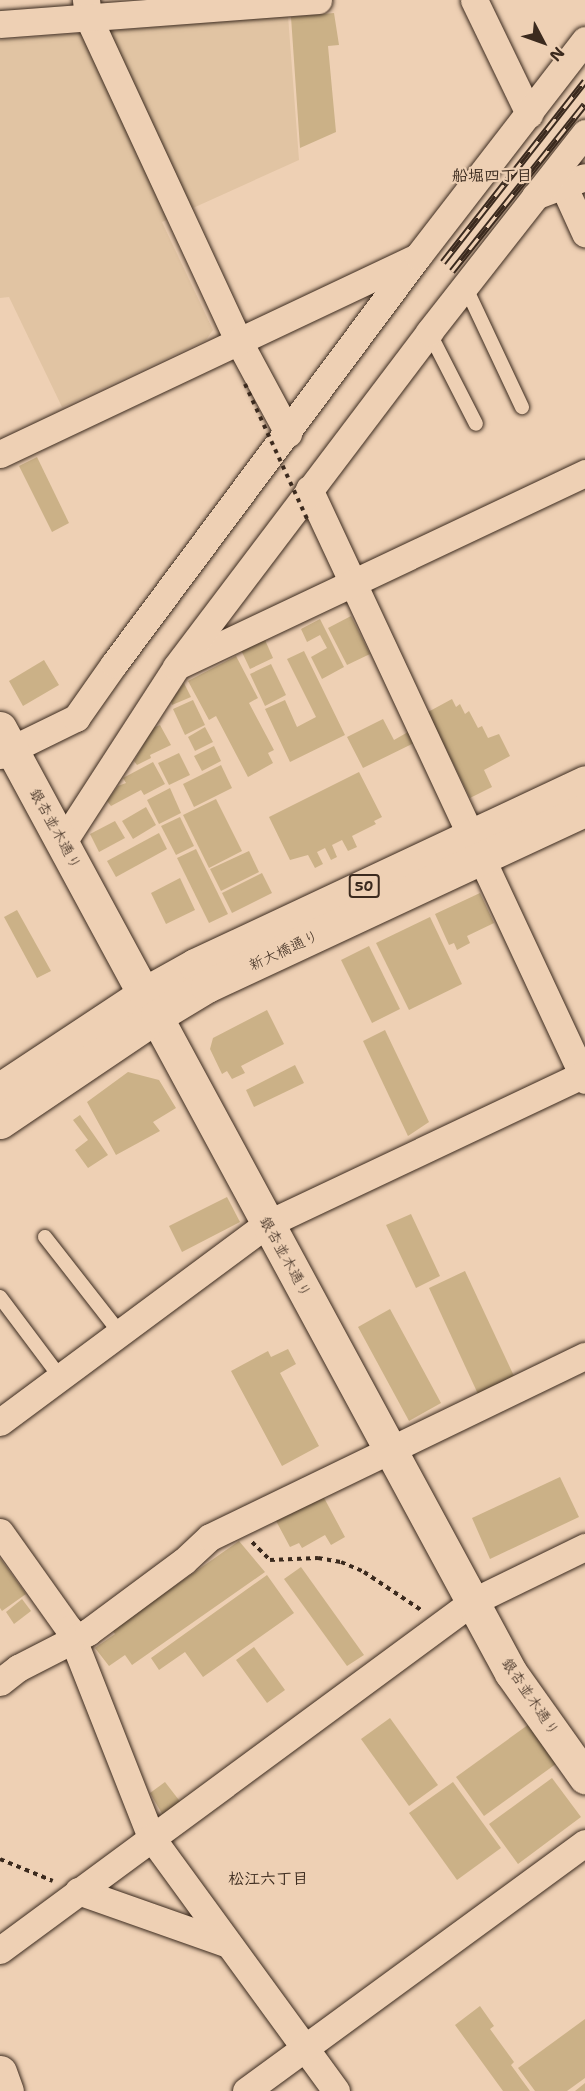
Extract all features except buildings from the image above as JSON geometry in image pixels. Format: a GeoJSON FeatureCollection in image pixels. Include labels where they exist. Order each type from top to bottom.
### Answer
{"type":"FeatureCollection","features":[{"type":"Feature","properties":{"kind":"street"},"geometry":{"type":"LineString","coordinates":[[0,24],[87,9],[318,0]]}},
{"type":"Feature","properties":{"kind":"street"},"geometry":{"type":"LineString","coordinates":[[474,0],[529,114]]}},
{"type":"Feature","properties":{"kind":"street"},"geometry":{"type":"LineString","coordinates":[[87,9],[238,340],[288,433]]}},
{"type":"Feature","properties":{"kind":"street"},"geometry":{"type":"LineString","coordinates":[[4,744],[76,718],[418,256],[585,40]]}},
{"type":"Feature","properties":{"kind":"street"},"geometry":{"type":"LineString","coordinates":[[63,842],[176,667],[429,332],[585,133]]}},
{"type":"Feature","properties":{"kind":"street"},"geometry":{"type":"LineString","coordinates":[[535,196],[574,182],[585,233]]}},
{"type":"Feature","properties":{"kind":"street"},"geometry":{"type":"LineString","coordinates":[[0,454],[418,256]]}},
{"type":"Feature","properties":{"kind":"street"},"geometry":{"type":"LineString","coordinates":[[176,667],[585,473]]}},
{"type":"Feature","properties":{"kind":"street"},"geometry":{"type":"LineString","coordinates":[[0,1422],[267,1224],[584,1076],[309,489]]}},
{"type":"Feature","properties":{"kind":"street","name":"銀杏並木通り"},"geometry":{"type":"LineString","coordinates":[[4,744],[63,842],[510,1673],[585,1777]]}},
{"type":"Feature","properties":{"kind":"street","name":"新大橋通り"},"geometry":{"type":"LineString","coordinates":[[0,1089],[151,1004],[207,986],[476,847],[585,782]]}},
{"type":"Feature","properties":{"kind":"street","name":"新大橋通り"},"geometry":{"type":"LineString","coordinates":[[476,847],[585,810]]}},
{"type":"Feature","properties":{"kind":"street","name":"新大橋通り"},"geometry":{"type":"LineString","coordinates":[[0,1122],[151,1004]]}},
{"type":"Feature","properties":{"kind":"street"},"geometry":{"type":"LineString","coordinates":[[0,1682],[18,1668],[88,1632],[184,1561],[210,1537],[585,1356]]}},
{"type":"Feature","properties":{"kind":"street"},"geometry":{"type":"LineString","coordinates":[[0,1532],[69,1629],[151,1837],[336,2091]]}},
{"type":"Feature","properties":{"kind":"street"},"geometry":{"type":"LineString","coordinates":[[0,1950],[472,1602],[585,1547]]}},
{"type":"Feature","properties":{"kind":"street"},"geometry":{"type":"LineString","coordinates":[[246,2091],[585,1843]]}},
{"type":"Feature","properties":{"kind":"street"},"geometry":{"type":"LineString","coordinates":[[78,1891],[226,1943]]}},
{"type":"Feature","properties":{"kind":"street"},"geometry":{"type":"LineString","coordinates":[[0,2072],[7,2091]]}},
{"type":"Feature","properties":{"kind":"lane"},"geometry":{"type":"LineString","coordinates":[[465,286],[522,407]]}},
{"type":"Feature","properties":{"kind":"lane"},"geometry":{"type":"LineString","coordinates":[[429,332],[476,424]]}},
{"type":"Feature","properties":{"kind":"lane"},"geometry":{"type":"LineString","coordinates":[[45,1237],[120,1333]]}},
{"type":"Feature","properties":{"kind":"lane"},"geometry":{"type":"LineString","coordinates":[[0,1297],[60,1377]]}},
{"type":"Feature","properties":{"kind":"path"},"geometry":{"type":"LineString","coordinates":[[245,384],[308,521]]}},
{"type":"Feature","properties":{"kind":"path"},"geometry":{"type":"LineString","coordinates":[[238,1524],[270,1560],[318,1558],[341,1562],[364,1572],[428,1615],[446,1621]]}},
{"type":"Feature","properties":{"kind":"path"},"geometry":{"type":"LineString","coordinates":[[0,1859],[78,1891]]}},
{"type":"Feature","properties":{"kind":"shaded area"},"geometry":{"type":"Polygon","coordinates":[[[288,16],[299,160],[162,222],[213,330],[206,340],[62,407],[9,297],[0,298],[0,40],[288,16]]]}},
{"type":"Feature","properties":{"kind":"railway"},"geometry":{"type":"LineString","coordinates":[[443,262],[585,81]]}},
{"type":"Feature","properties":{"kind":"railway"},"geometry":{"type":"LineString","coordinates":[[452,271],[585,104]]}},
{"type":"Feature","properties":{"kind":"district","name":"船堀四丁目"},"geometry":{"type":"Point","coordinates":[492,176]}},
{"type":"Feature","properties":{"kind":"district","name":"松江六丁目"},"geometry":{"type":"Point","coordinates":[268,1879]}}]}
